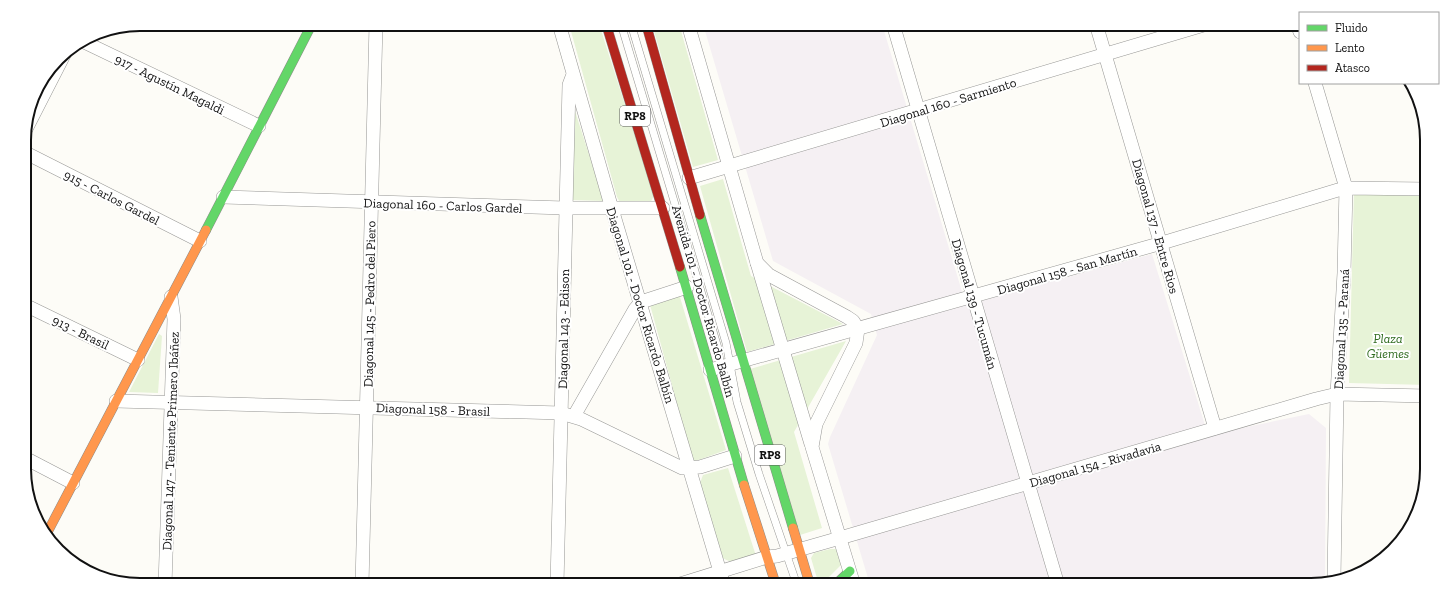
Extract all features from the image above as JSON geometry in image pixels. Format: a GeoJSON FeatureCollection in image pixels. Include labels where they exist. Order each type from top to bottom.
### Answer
{"type":"FeatureCollection","features":[{"type":"Feature","properties":{"kind":"main road"},"geometry":{"type":"LineString","coordinates":[[49,529],[308,31]]}},
{"type":"Feature","properties":{"kind":"main road","name":"Avenida 101 - Doctor Ricardo Balbín"},"geometry":{"type":"LineString","coordinates":[[608,31],[687,287],[725,367],[781,555],[777,578]]}},
{"type":"Feature","properties":{"kind":"main road","name":"Avenida 101 - Doctor Ricardo Balbín"},"geometry":{"type":"LineString","coordinates":[[648,31],[689,178],[725,367],[735,456],[781,555],[803,578]]}},
{"type":"Feature","properties":{"kind":"main road"},"geometry":{"type":"LineString","coordinates":[[842,578],[850,571]]}},
{"type":"Feature","properties":{"kind":"street","name":"Diagonal 145 - Pedro del Piero"},"geometry":{"type":"LineString","coordinates":[[362,578],[376,31]]}},
{"type":"Feature","properties":{"kind":"street","name":"Diagonal 101 - Doctor Ricardo Balbín"},"geometry":{"type":"LineString","coordinates":[[562,31],[612,209],[723,578]]}},
{"type":"Feature","properties":{"kind":"street"},"geometry":{"type":"LineString","coordinates":[[690,31],[757,264],[852,578]]}},
{"type":"Feature","properties":{"kind":"street","name":"Diagonal 139 - Tucumán"},"geometry":{"type":"LineString","coordinates":[[895,31],[1056,578]]}},
{"type":"Feature","properties":{"kind":"street","name":"Diagonal 137 - Entre Rios"},"geometry":{"type":"LineString","coordinates":[[1098,31],[1162,243],[1215,428]]}},
{"type":"Feature","properties":{"kind":"street","name":"Diagonal 160 - Sarmiento"},"geometry":{"type":"LineString","coordinates":[[689,178],[1184,31]]}},
{"type":"Feature","properties":{"kind":"street","name":"917 - Agustín Magaldi"},"geometry":{"type":"LineString","coordinates":[[89,44],[259,126]]}},
{"type":"Feature","properties":{"kind":"street"},"geometry":{"type":"LineString","coordinates":[[35,111],[56,71]]}},
{"type":"Feature","properties":{"kind":"street","name":"Diagonal 143 - Edison"},"geometry":{"type":"LineString","coordinates":[[557,578],[568,414],[565,208],[569,85],[573,73]]}},
{"type":"Feature","properties":{"kind":"street","name":"Diagonal 135 - Paraná"},"geometry":{"type":"LineString","coordinates":[[1315,84],[1346,188],[1344,273],[1337,394],[1334,575]]}},
{"type":"Feature","properties":{"kind":"street","name":"915 - Carlos Gardel"},"geometry":{"type":"LineString","coordinates":[[31,156],[200,241]]}},
{"type":"Feature","properties":{"kind":"street","name":"Diagonal 158 - San Martín"},"geometry":{"type":"LineString","coordinates":[[725,367],[783,349],[1162,243],[1346,188],[1420,190]]}},
{"type":"Feature","properties":{"kind":"street","name":"Diagonal 160 - Carlos Gardel"},"geometry":{"type":"LineString","coordinates":[[223,197],[371,203],[565,208],[663,208]]}},
{"type":"Feature","properties":{"kind":"street"},"geometry":{"type":"LineString","coordinates":[[757,264],[770,275],[847,317],[853,321],[858,329],[856,343],[816,424],[812,447]]}},
{"type":"Feature","properties":{"kind":"street"},"geometry":{"type":"LineString","coordinates":[[568,414],[635,309],[641,302],[687,287]]}},
{"type":"Feature","properties":{"kind":"street","name":"Diagonal 147 - Teniente Primero Ibáñez"},"geometry":{"type":"LineString","coordinates":[[165,578],[174,319],[171,297]]}},
{"type":"Feature","properties":{"kind":"street","name":"913 - Brasil"},"geometry":{"type":"LineString","coordinates":[[31,308],[138,360]]}},
{"type":"Feature","properties":{"kind":"street","name":"Diagonal 154 - Rivadavia"},"geometry":{"type":"LineString","coordinates":[[725,578],[781,555],[1215,428],[1337,394],[1420,396]]}},
{"type":"Feature","properties":{"kind":"street","name":"Diagonal 158 - Brasil"},"geometry":{"type":"LineString","coordinates":[[116,401],[568,414],[675,465],[689,469],[700,468],[735,456]]}},
{"type":"Feature","properties":{"kind":"street"},"geometry":{"type":"LineString","coordinates":[[31,461],[73,483]]}},
{"type":"Feature","properties":{"kind":"lane"},"geometry":{"type":"LineString","coordinates":[[623,31],[718,348],[737,402],[759,474],[781,555],[793,578]]}},
{"type":"Feature","properties":{"kind":"lane"},"geometry":{"type":"LineString","coordinates":[[633,31],[726,343],[725,367]]}},
{"type":"Feature","properties":{"kind":"lane"},"geometry":{"type":"LineString","coordinates":[[726,395],[728,402]]}},
{"type":"Feature","properties":{"kind":"shaded area"},"geometry":{"type":"Polygon","coordinates":[[[705,31],[884,31],[966,305],[1152,254],[1208,435],[1309,414],[1326,428],[1325,577],[868,578],[828,444],[877,335],[871,314],[773,261],[705,31]]]}},
{"type":"Feature","properties":{"kind":"green space"},"geometry":{"type":"Polygon","coordinates":[[[571,31],[601,31],[654,195],[650,204],[621,204],[617,197],[571,31]]]}},
{"type":"Feature","properties":{"kind":"green space"},"geometry":{"type":"Polygon","coordinates":[[[654,31],[681,31],[718,160],[693,167],[654,31]]]}},
{"type":"Feature","properties":{"kind":"green space"},"geometry":{"type":"Polygon","coordinates":[[[574,108],[604,201],[570,200],[574,108]]]}},
{"type":"Feature","properties":{"kind":"green space"},"geometry":{"type":"Polygon","coordinates":[[[723,179],[751,276],[843,324],[747,352],[700,186],[723,179]]]}},
{"type":"Feature","properties":{"kind":"green space","name":"Plaza Güemes"},"geometry":{"type":"Polygon","coordinates":[[[1354,192],[1420,194],[1420,385],[1349,383],[1354,192]]]}},
{"type":"Feature","properties":{"kind":"green space"},"geometry":{"type":"Polygon","coordinates":[[[679,294],[726,450],[693,462],[649,301],[679,294]]]}},
{"type":"Feature","properties":{"kind":"green space"},"geometry":{"type":"Polygon","coordinates":[[[159,334],[162,336],[158,393],[129,392],[159,334]]]}},
{"type":"Feature","properties":{"kind":"green space"},"geometry":{"type":"Polygon","coordinates":[[[846,341],[794,432],[822,528],[800,535],[750,369],[846,341]]]}},
{"type":"Feature","properties":{"kind":"green space"},"geometry":{"type":"Polygon","coordinates":[[[728,468],[756,556],[735,562],[731,562],[723,558],[700,483],[703,475],[728,468]]]}},
{"type":"Feature","properties":{"kind":"green space"},"geometry":{"type":"Polygon","coordinates":[[[836,549],[841,553],[843,563],[828,578],[817,578],[811,558],[814,553],[836,549]]]}},
{"type":"Feature","properties":{"kind":"traffic: fast"},"geometry":{"type":"LineString","coordinates":[[206,230],[308,31]]}},
{"type":"Feature","properties":{"kind":"traffic: fast"},"geometry":{"type":"LineString","coordinates":[[700,215],[793,528]]}},
{"type":"Feature","properties":{"kind":"traffic: fast"},"geometry":{"type":"LineString","coordinates":[[680,267],[744,485]]}},
{"type":"Feature","properties":{"kind":"traffic: fast"},"geometry":{"type":"LineString","coordinates":[[842,578],[850,571]]}},
{"type":"Feature","properties":{"kind":"traffic: slow"},"geometry":{"type":"LineString","coordinates":[[49,529],[206,230]]}},
{"type":"Feature","properties":{"kind":"traffic: slow"},"geometry":{"type":"LineString","coordinates":[[744,485],[774,578]]}},
{"type":"Feature","properties":{"kind":"traffic: slow"},"geometry":{"type":"LineString","coordinates":[[793,528],[808,578]]}},
{"type":"Feature","properties":{"kind":"traffic: jam"},"geometry":{"type":"LineString","coordinates":[[608,31],[680,267]]}},
{"type":"Feature","properties":{"kind":"traffic: jam"},"geometry":{"type":"LineString","coordinates":[[648,31],[700,215]]}}]}
